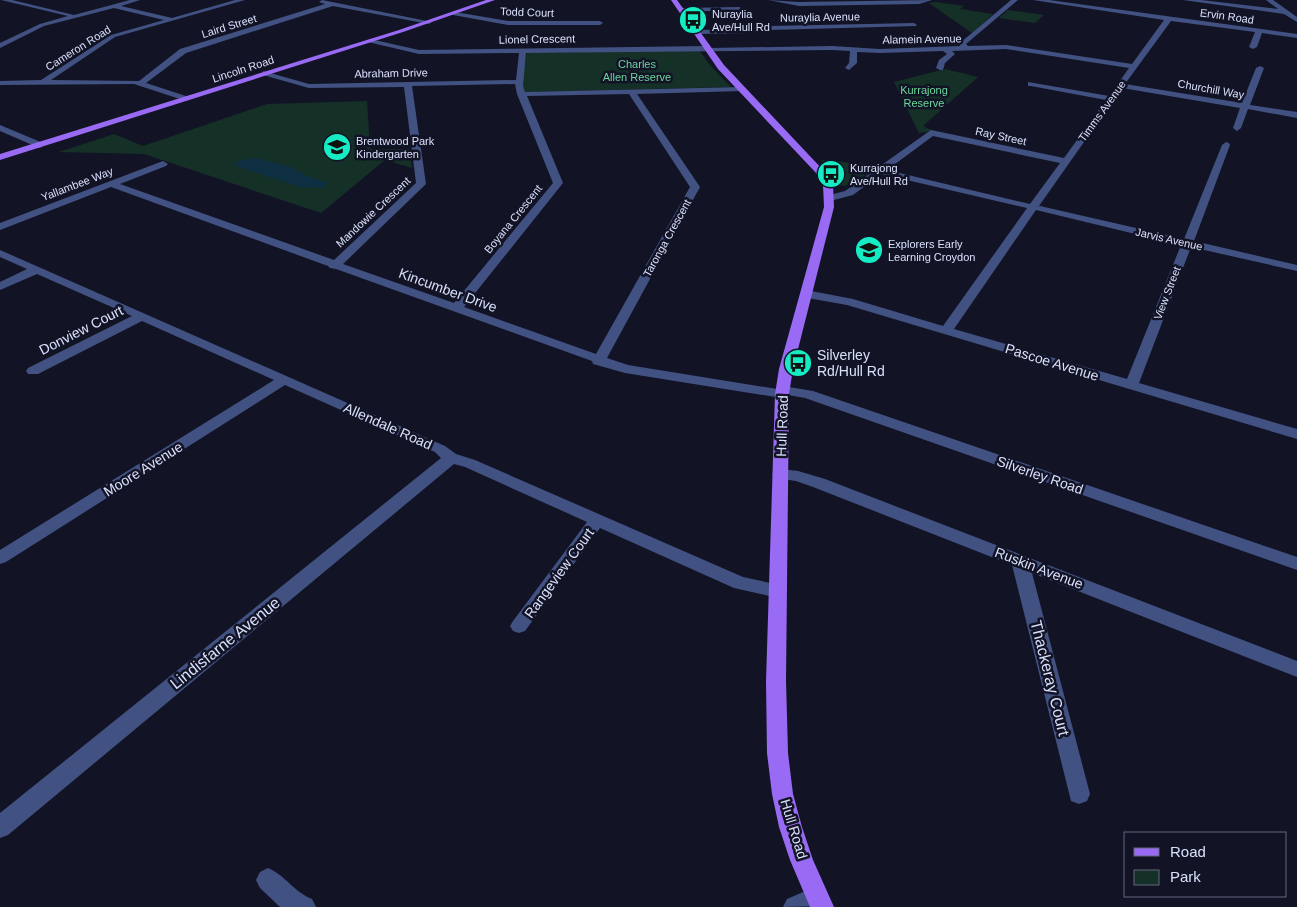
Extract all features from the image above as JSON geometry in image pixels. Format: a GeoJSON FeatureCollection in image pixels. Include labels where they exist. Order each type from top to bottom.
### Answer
{"type":"FeatureCollection","features":[{"type":"Feature","properties":{"kind":"main road","name":"Lincoln Road"},"geometry":{"type":"LineString","coordinates":[[0,158],[455,14],[492,0]]}},
{"type":"Feature","properties":{"kind":"main road","name":"Hull Road"},"geometry":{"type":"LineString","coordinates":[[674,0],[707,49],[821,173],[828,185],[830,198],[783,392],[778,591],[777,738],[780,778],[787,814],[820,902]]}},
{"type":"Feature","properties":{"kind":"street"},"geometry":{"type":"LineString","coordinates":[[4,0],[75,16]]}},
{"type":"Feature","properties":{"kind":"street"},"geometry":{"type":"LineString","coordinates":[[0,46],[30,29],[137,0]]}},
{"type":"Feature","properties":{"kind":"street","name":"Cameron Road"},"geometry":{"type":"LineString","coordinates":[[42,83],[109,38],[242,0]]}},
{"type":"Feature","properties":{"kind":"street"},"geometry":{"type":"LineString","coordinates":[[771,0],[799,4],[919,2],[929,0]]}},
{"type":"Feature","properties":{"kind":"street"},"geometry":{"type":"LineString","coordinates":[[967,49],[962,44],[1015,0]]}},
{"type":"Feature","properties":{"kind":"street","name":"Ervin Road"},"geometry":{"type":"LineString","coordinates":[[1036,0],[1297,36]]}},
{"type":"Feature","properties":{"kind":"street"},"geometry":{"type":"LineString","coordinates":[[1186,0],[1286,12]]}},
{"type":"Feature","properties":{"kind":"street"},"geometry":{"type":"LineString","coordinates":[[1269,0],[1297,20]]}},
{"type":"Feature","properties":{"kind":"street"},"geometry":{"type":"LineString","coordinates":[[318,1],[429,22]]}},
{"type":"Feature","properties":{"kind":"street","name":"Laird Street"},"geometry":{"type":"LineString","coordinates":[[141,83],[184,51],[332,4]]}},
{"type":"Feature","properties":{"kind":"street"},"geometry":{"type":"LineString","coordinates":[[113,6],[173,19]]}},
{"type":"Feature","properties":{"kind":"street"},"geometry":{"type":"LineString","coordinates":[[682,10],[738,8]]}},
{"type":"Feature","properties":{"kind":"street"},"geometry":{"type":"LineString","coordinates":[[1094,15],[1099,9]]}},
{"type":"Feature","properties":{"kind":"street","name":"Todd Court"},"geometry":{"type":"LineString","coordinates":[[455,14],[508,24],[600,23]]}},
{"type":"Feature","properties":{"kind":"street","name":"Timms Avenue"},"geometry":{"type":"LineString","coordinates":[[946,331],[1169,18]]}},
{"type":"Feature","properties":{"kind":"street","name":"Nuraylia Avenue"},"geometry":{"type":"LineString","coordinates":[[696,32],[752,31],[770,28],[914,25]]}},
{"type":"Feature","properties":{"kind":"street"},"geometry":{"type":"LineString","coordinates":[[1253,47],[1259,30]]}},
{"type":"Feature","properties":{"kind":"street","name":"Lionel Crescent"},"geometry":{"type":"LineString","coordinates":[[370,41],[419,52],[707,49]]}},
{"type":"Feature","properties":{"kind":"street","name":"Alamein Avenue"},"geometry":{"type":"LineString","coordinates":[[707,49],[832,48],[854,50],[946,50],[1010,47],[1135,67]]}},
{"type":"Feature","properties":{"kind":"street"},"geometry":{"type":"LineString","coordinates":[[849,68],[854,63],[854,50]]}},
{"type":"Feature","properties":{"kind":"street"},"geometry":{"type":"LineString","coordinates":[[940,68],[942,62],[951,54],[946,50]]}},
{"type":"Feature","properties":{"kind":"street","name":"Boyana Crescent"},"geometry":{"type":"LineString","coordinates":[[456,309],[558,184],[521,94],[518,82],[523,51]]}},
{"type":"Feature","properties":{"kind":"street"},"geometry":{"type":"LineString","coordinates":[[1238,128],[1260,68]]}},
{"type":"Feature","properties":{"kind":"street","name":"Abraham Drive"},"geometry":{"type":"LineString","coordinates":[[266,74],[310,86],[518,82]]}},
{"type":"Feature","properties":{"kind":"street"},"geometry":{"type":"LineString","coordinates":[[0,83],[141,83],[186,99]]}},
{"type":"Feature","properties":{"kind":"street","name":"Mandowie Crescent"},"geometry":{"type":"LineString","coordinates":[[334,266],[421,184],[408,84]]}},
{"type":"Feature","properties":{"kind":"street"},"geometry":{"type":"LineString","coordinates":[[1030,84],[1112,99]]}},
{"type":"Feature","properties":{"kind":"street","name":"Churchill Way"},"geometry":{"type":"LineString","coordinates":[[1122,86],[1297,115]]}},
{"type":"Feature","properties":{"kind":"street"},"geometry":{"type":"LineString","coordinates":[[521,94],[742,89]]}},
{"type":"Feature","properties":{"kind":"street","name":"Taronga Crescent"},"geometry":{"type":"LineString","coordinates":[[598,360],[607,348],[695,187],[632,92]]}},
{"type":"Feature","properties":{"kind":"street"},"geometry":{"type":"LineString","coordinates":[[0,128],[40,145]]}},
{"type":"Feature","properties":{"kind":"street","name":"Ray Street"},"geometry":{"type":"LineString","coordinates":[[879,171],[931,133],[1066,161]]}},
{"type":"Feature","properties":{"kind":"street","name":"View Street"},"geometry":{"type":"LineString","coordinates":[[1131,386],[1226,145]]}},
{"type":"Feature","properties":{"kind":"street","name":"Yallambee Way"},"geometry":{"type":"LineString","coordinates":[[0,227],[163,164]]}},
{"type":"Feature","properties":{"kind":"street"},"geometry":{"type":"LineString","coordinates":[[830,198],[841,197],[879,171]]}},
{"type":"Feature","properties":{"kind":"street","name":"Jarvis Avenue"},"geometry":{"type":"LineString","coordinates":[[879,171],[1297,268]]}},
{"type":"Feature","properties":{"kind":"street","name":"Kincumber Drive"},"geometry":{"type":"LineString","coordinates":[[111,184],[334,266],[626,369],[783,392]]}},
{"type":"Feature","properties":{"kind":"street"},"geometry":{"type":"LineString","coordinates":[[828,185],[854,189]]}},
{"type":"Feature","properties":{"kind":"street","name":"Allendale Road"},"geometry":{"type":"LineString","coordinates":[[0,253],[440,449],[451,458],[470,463],[740,582],[778,591]]}},
{"type":"Feature","properties":{"kind":"street"},"geometry":{"type":"LineString","coordinates":[[0,286],[38,270]]}},
{"type":"Feature","properties":{"kind":"street","name":"Pascoe Avenue"},"geometry":{"type":"LineString","coordinates":[[806,294],[843,300],[1297,434]]}},
{"type":"Feature","properties":{"kind":"street","name":"Donview Court"},"geometry":{"type":"LineString","coordinates":[[32,371],[142,316]]}},
{"type":"Feature","properties":{"kind":"street","name":"Moore Avenue"},"geometry":{"type":"LineString","coordinates":[[0,558],[286,380]]}},
{"type":"Feature","properties":{"kind":"street","name":"Silverley Road"},"geometry":{"type":"LineString","coordinates":[[783,392],[808,394],[1297,564]]}},
{"type":"Feature","properties":{"kind":"street","name":"Lindisfarne Avenue"},"geometry":{"type":"LineString","coordinates":[[0,827],[451,458]]}},
{"type":"Feature","properties":{"kind":"street","name":"Ruskin Avenue"},"geometry":{"type":"LineString","coordinates":[[780,474],[798,476],[819,483],[1297,668]]}},
{"type":"Feature","properties":{"kind":"street","name":"Rangeview Court"},"geometry":{"type":"LineString","coordinates":[[519,626],[598,519]]}},
{"type":"Feature","properties":{"kind":"street","name":"Thackeray Court"},"geometry":{"type":"LineString","coordinates":[[1020,561],[1080,794]]}},
{"type":"Feature","properties":{"kind":"street"},"geometry":{"type":"LineString","coordinates":[[268,880],[293,903],[304,907]]}},
{"type":"Feature","properties":{"kind":"street"},"geometry":{"type":"LineString","coordinates":[[795,907],[820,902]]}},
{"type":"Feature","properties":{"kind":"green space"},"geometry":{"type":"Polygon","coordinates":[[[936,2],[964,6],[960,9],[993,14],[972,33],[929,3],[936,2]]]}},
{"type":"Feature","properties":{"kind":"green space"},"geometry":{"type":"Polygon","coordinates":[[[1008,10],[1044,15],[1035,23],[999,18],[1008,10]]]}},
{"type":"Feature","properties":{"kind":"green space","name":"Charles Allen Reserve"},"geometry":{"type":"Polygon","coordinates":[[[699,50],[709,64],[731,87],[524,92],[521,81],[527,53],[699,50]]]}},
{"type":"Feature","properties":{"kind":"green space","name":"Kurrajong Reserve"},"geometry":{"type":"Polygon","coordinates":[[[945,69],[978,77],[923,126],[933,131],[919,133],[894,82],[945,69]]]}},
{"type":"Feature","properties":{"kind":"green space"},"geometry":{"type":"Polygon","coordinates":[[[367,101],[370,149],[409,149],[412,168],[385,160],[321,213],[144,154],[59,152],[114,134],[143,146],[267,104],[367,101]]]}},
{"type":"Feature","properties":{"kind":"green space"},"geometry":{"type":"Polygon","coordinates":[[[821,160],[878,165],[853,183],[842,186],[836,184],[831,172],[821,160]]]}},
{"type":"Feature","properties":{"kind":"water"},"geometry":{"type":"Polygon","coordinates":[[[255,158],[290,167],[307,176],[328,183],[321,188],[300,187],[233,165],[242,160],[255,158]]]}},
{"type":"Feature","properties":{"kind":"place","name":"Nuraylia Ave/Hull Rd"},"geometry":{"type":"Point","coordinates":[693,20]}},
{"type":"Feature","properties":{"kind":"place","name":"Brentwood Park Kindergarten"},"geometry":{"type":"Point","coordinates":[337,147]}},
{"type":"Feature","properties":{"kind":"place","name":"Kurrajong Ave/Hull Rd"},"geometry":{"type":"Point","coordinates":[831,174]}},
{"type":"Feature","properties":{"kind":"place","name":"Explorers Early Learning Croydon"},"geometry":{"type":"Point","coordinates":[869,250]}},
{"type":"Feature","properties":{"kind":"place","name":"Silverley Rd/Hull Rd"},"geometry":{"type":"Point","coordinates":[798,363]}}]}
